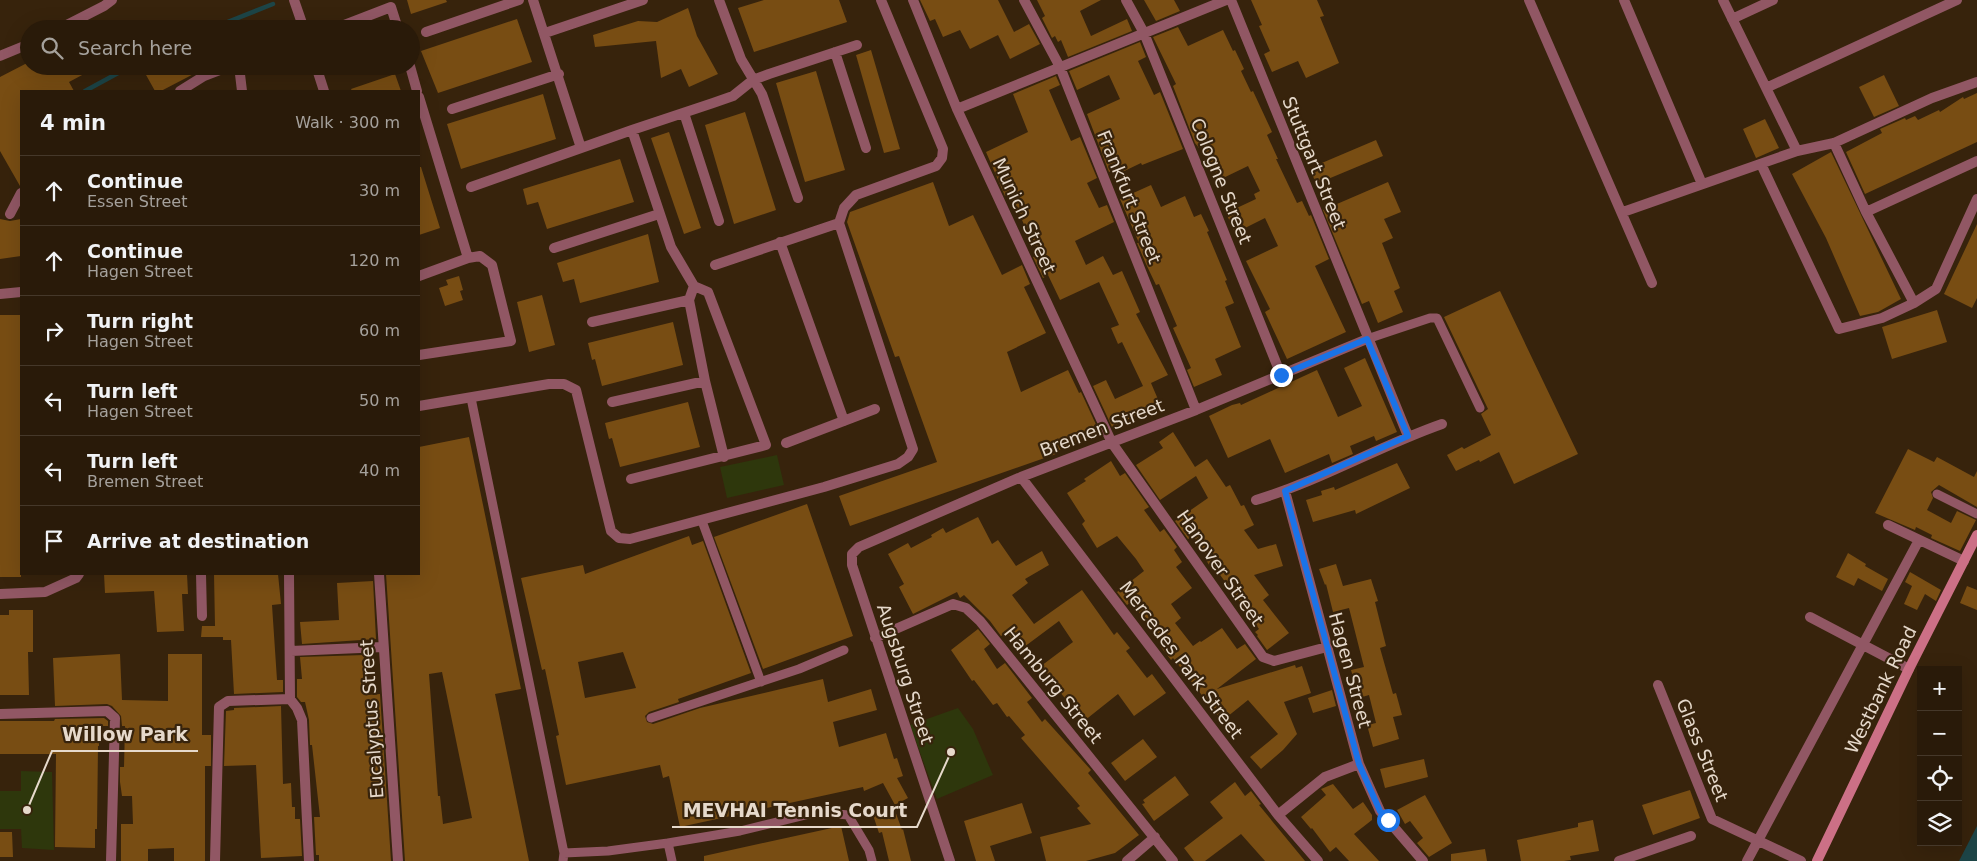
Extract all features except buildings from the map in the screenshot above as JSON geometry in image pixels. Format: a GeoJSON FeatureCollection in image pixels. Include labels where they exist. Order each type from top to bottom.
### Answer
{"type":"FeatureCollection","features":[{"type":"Feature","properties":{"kind":"street"},"geometry":{"type":"LineString","coordinates":[[77,20],[112,0]]}},
{"type":"Feature","properties":{"kind":"street"},"geometry":{"type":"LineString","coordinates":[[294,0],[301,20]]}},
{"type":"Feature","properties":{"kind":"street"},"geometry":{"type":"LineString","coordinates":[[426,32],[519,0]]}},
{"type":"Feature","properties":{"kind":"street"},"geometry":{"type":"LineString","coordinates":[[533,0],[559,74],[581,148]]}},
{"type":"Feature","properties":{"kind":"street"},"geometry":{"type":"LineString","coordinates":[[545,32],[630,2],[643,0]]}},
{"type":"Feature","properties":{"kind":"street"},"geometry":{"type":"LineString","coordinates":[[719,0],[741,59],[762,94],[798,198]]}},
{"type":"Feature","properties":{"kind":"street"},"geometry":{"type":"LineString","coordinates":[[420,406],[549,384],[564,384],[576,390],[611,530],[619,538],[630,539],[824,487],[898,464],[908,457],[912,449],[839,223],[844,208],[856,196],[936,166],[942,158],[943,149],[881,0]]}},
{"type":"Feature","properties":{"kind":"street","name":"Munich Street"},"geometry":{"type":"LineString","coordinates":[[913,0],[956,109],[1112,443]]}},
{"type":"Feature","properties":{"kind":"street","name":"Frankfurt Street"},"geometry":{"type":"LineString","coordinates":[[1024,0],[1060,67],[1196,410]]}},
{"type":"Feature","properties":{"kind":"street","name":"Cologne Street"},"geometry":{"type":"LineString","coordinates":[[1126,0],[1144,33],[1281,375]]}},
{"type":"Feature","properties":{"kind":"street"},"geometry":{"type":"LineString","coordinates":[[956,109],[1226,0]]}},
{"type":"Feature","properties":{"kind":"street","name":"Stuttgart Street"},"geometry":{"type":"LineString","coordinates":[[1231,0],[1367,339]]}},
{"type":"Feature","properties":{"kind":"street"},"geometry":{"type":"LineString","coordinates":[[1529,0],[1623,212],[1652,283]]}},
{"type":"Feature","properties":{"kind":"street"},"geometry":{"type":"LineString","coordinates":[[1624,0],[1702,184]]}},
{"type":"Feature","properties":{"kind":"street"},"geometry":{"type":"LineString","coordinates":[[1723,0],[1797,150]]}},
{"type":"Feature","properties":{"kind":"street"},"geometry":{"type":"LineString","coordinates":[[1732,19],[1773,0]]}},
{"type":"Feature","properties":{"kind":"street"},"geometry":{"type":"LineString","coordinates":[[1766,88],[1957,0]]}},
{"type":"Feature","properties":{"kind":"street"},"geometry":{"type":"LineString","coordinates":[[358,20],[392,7],[396,20]]}},
{"type":"Feature","properties":{"kind":"street"},"geometry":{"type":"LineString","coordinates":[[471,187],[733,96],[753,80],[857,45]]}},
{"type":"Feature","properties":{"kind":"street"},"geometry":{"type":"LineString","coordinates":[[0,56],[20,48]]}},
{"type":"Feature","properties":{"kind":"street"},"geometry":{"type":"LineString","coordinates":[[835,52],[866,148]]}},
{"type":"Feature","properties":{"kind":"street"},"geometry":{"type":"LineString","coordinates":[[452,109],[559,74]]}},
{"type":"Feature","properties":{"kind":"street"},"geometry":{"type":"LineString","coordinates":[[182,90],[207,75]]}},
{"type":"Feature","properties":{"kind":"street"},"geometry":{"type":"LineString","coordinates":[[241,75],[242,90]]}},
{"type":"Feature","properties":{"kind":"street"},"geometry":{"type":"LineString","coordinates":[[319,75],[324,90]]}},
{"type":"Feature","properties":{"kind":"street"},"geometry":{"type":"LineString","coordinates":[[413,75],[417,90]]}},
{"type":"Feature","properties":{"kind":"street"},"geometry":{"type":"LineString","coordinates":[[1623,212],[1797,150],[1834,143],[1932,98],[1977,82]]}},
{"type":"Feature","properties":{"kind":"street"},"geometry":{"type":"LineString","coordinates":[[420,100],[468,258]]}},
{"type":"Feature","properties":{"kind":"street"},"geometry":{"type":"LineString","coordinates":[[684,113],[719,221]]}},
{"type":"Feature","properties":{"kind":"street"},"geometry":{"type":"LineString","coordinates":[[631,479],[766,445],[708,292],[694,286],[671,247],[632,130]]}},
{"type":"Feature","properties":{"kind":"street"},"geometry":{"type":"LineString","coordinates":[[1834,143],[1866,212],[1914,303]]}},
{"type":"Feature","properties":{"kind":"street"},"geometry":{"type":"LineString","coordinates":[[1866,212],[1977,161]]}},
{"type":"Feature","properties":{"kind":"street"},"geometry":{"type":"LineString","coordinates":[[1761,164],[1839,330],[1882,318],[1914,303],[1936,289],[1977,199]]}},
{"type":"Feature","properties":{"kind":"street"},"geometry":{"type":"LineString","coordinates":[[10,214],[20,195]]}},
{"type":"Feature","properties":{"kind":"street"},"geometry":{"type":"LineString","coordinates":[[554,248],[660,214]]}},
{"type":"Feature","properties":{"kind":"street"},"geometry":{"type":"LineString","coordinates":[[715,265],[839,223]]}},
{"type":"Feature","properties":{"kind":"street"},"geometry":{"type":"LineString","coordinates":[[780,242],[844,420]]}},
{"type":"Feature","properties":{"kind":"street"},"geometry":{"type":"LineString","coordinates":[[420,276],[468,258],[480,256],[492,265],[510,341],[420,355]]}},
{"type":"Feature","properties":{"kind":"street"},"geometry":{"type":"LineString","coordinates":[[694,286],[689,300],[705,381],[724,457]]}},
{"type":"Feature","properties":{"kind":"street"},"geometry":{"type":"LineString","coordinates":[[0,294],[20,292]]}},
{"type":"Feature","properties":{"kind":"street"},"geometry":{"type":"LineString","coordinates":[[592,322],[689,300]]}},
{"type":"Feature","properties":{"kind":"street"},"geometry":{"type":"LineString","coordinates":[[1367,339],[1408,436]]}},
{"type":"Feature","properties":{"kind":"street","name":"Bremen Street"},"geometry":{"type":"LineString","coordinates":[[852,554],[859,546],[1021,477],[1196,410],[1367,339]]}},
{"type":"Feature","properties":{"kind":"street"},"geometry":{"type":"LineString","coordinates":[[612,402],[705,381]]}},
{"type":"Feature","properties":{"kind":"street"},"geometry":{"type":"LineString","coordinates":[[786,443],[875,409]]}},
{"type":"Feature","properties":{"kind":"street"},"geometry":{"type":"LineString","coordinates":[[1256,500],[1285,491],[1408,436],[1442,424]]}},
{"type":"Feature","properties":{"kind":"street","name":"Hanover Street"},"geometry":{"type":"LineString","coordinates":[[1112,443],[1263,657],[1274,661],[1327,647]]}},
{"type":"Feature","properties":{"kind":"street","name":"Mercedes Park Street"},"geometry":{"type":"LineString","coordinates":[[1021,477],[1278,814],[1318,861]]}},
{"type":"Feature","properties":{"kind":"street","name":"Hagen Street"},"geometry":{"type":"LineString","coordinates":[[1285,491],[1359,764],[1380,811],[1423,861]]}},
{"type":"Feature","properties":{"kind":"street"},"geometry":{"type":"LineString","coordinates":[[1888,525],[1964,562]]}},
{"type":"Feature","properties":{"kind":"street","name":"Westbank Road"},"geometry":{"type":"LineString","coordinates":[[1817,861],[1909,669],[1977,535]]}},
{"type":"Feature","properties":{"kind":"street"},"geometry":{"type":"LineString","coordinates":[[1746,861],[1919,540]]}},
{"type":"Feature","properties":{"kind":"street","name":"Augsburg Street"},"geometry":{"type":"LineString","coordinates":[[852,554],[852,565],[875,638],[950,861]]}},
{"type":"Feature","properties":{"kind":"street"},"geometry":{"type":"LineString","coordinates":[[0,594],[45,592],[76,578],[78,575]]}},
{"type":"Feature","properties":{"kind":"street"},"geometry":{"type":"LineString","coordinates":[[201,575],[202,616]]}},
{"type":"Feature","properties":{"kind":"street"},"geometry":{"type":"LineString","coordinates":[[288,575],[290,699],[297,708],[302,720],[309,861]]}},
{"type":"Feature","properties":{"kind":"street","name":"Eucalyptus Street"},"geometry":{"type":"LineString","coordinates":[[379,575],[398,861]]}},
{"type":"Feature","properties":{"kind":"street","name":"Hamburg Street"},"geometry":{"type":"LineString","coordinates":[[875,638],[953,604],[966,608],[980,621],[1173,861]]}},
{"type":"Feature","properties":{"kind":"street"},"geometry":{"type":"LineString","coordinates":[[1810,617],[1909,669]]}},
{"type":"Feature","properties":{"kind":"street"},"geometry":{"type":"LineString","coordinates":[[290,651],[383,647]]}},
{"type":"Feature","properties":{"kind":"street","name":"Glass Street"},"geometry":{"type":"LineString","coordinates":[[1658,685],[1712,819],[1801,861]]}},
{"type":"Feature","properties":{"kind":"street"},"geometry":{"type":"LineString","coordinates":[[215,861],[219,707],[228,701],[290,699]]}},
{"type":"Feature","properties":{"kind":"street"},"geometry":{"type":"LineString","coordinates":[[0,714],[107,711],[111,714],[114,718],[111,861]]}},
{"type":"Feature","properties":{"kind":"street"},"geometry":{"type":"LineString","coordinates":[[1278,814],[1325,777],[1359,764]]}},
{"type":"Feature","properties":{"kind":"street"},"geometry":{"type":"LineString","coordinates":[[1619,861],[1630,860],[1691,836]]}},
{"type":"Feature","properties":{"kind":"street"},"geometry":{"type":"LineString","coordinates":[[1127,861],[1155,837]]}},
{"type":"Feature","properties":{"kind":"lane"},"geometry":{"type":"LineString","coordinates":[[1367,339],[1423,320],[1437,318],[1480,408]]}},
{"type":"Feature","properties":{"kind":"lane"},"geometry":{"type":"LineString","coordinates":[[471,398],[564,857],[740,831],[818,812],[848,815],[869,850],[872,861]]}},
{"type":"Feature","properties":{"kind":"lane"},"geometry":{"type":"LineString","coordinates":[[1937,494],[1977,514]]}},
{"type":"Feature","properties":{"kind":"lane"},"geometry":{"type":"LineString","coordinates":[[702,520],[761,682]]}},
{"type":"Feature","properties":{"kind":"lane"},"geometry":{"type":"LineString","coordinates":[[651,718],[799,669],[844,650]]}},
{"type":"Feature","properties":{"kind":"lane"},"geometry":{"type":"LineString","coordinates":[[668,843],[672,861]]}},
{"type":"Feature","properties":{"kind":"green space"},"geometry":{"type":"Polygon","coordinates":[[[777,455],[784,485],[727,498],[720,467],[777,455]]]}},
{"type":"Feature","properties":{"kind":"green space"},"geometry":{"type":"Polygon","coordinates":[[[958,708],[973,729],[993,775],[937,799],[910,725],[958,708]]]}},
{"type":"Feature","properties":{"kind":"green space"},"geometry":{"type":"Polygon","coordinates":[[[21,771],[52,772],[54,850],[22,848],[21,829],[0,829],[0,791],[21,791],[21,771]]]}},
{"type":"Feature","properties":{"kind":"water"},"geometry":{"type":"Polygon","coordinates":[[[1977,826],[1977,861],[1959,861],[1977,826]]]}},
{"type":"Feature","properties":{"kind":"waterway"},"geometry":{"type":"LineString","coordinates":[[233,20],[273,4]]}},
{"type":"Feature","properties":{"kind":"waterway"},"geometry":{"type":"LineString","coordinates":[[87,90],[114,75]]}},
{"type":"Feature","properties":{"kind":"place","name":"MEVHAI Tennis Court"},"geometry":{"type":"Point","coordinates":[951,752]}},
{"type":"Feature","properties":{"kind":"place","name":"Willow Park"},"geometry":{"type":"Point","coordinates":[27,810]}},
{"type":"Feature","properties":{"kind":"route"},"geometry":{"type":"LineString","coordinates":[[1281,375],[1367,339],[1408,436],[1285,491],[1359,764],[1380,811],[1388,820]]}}]}
